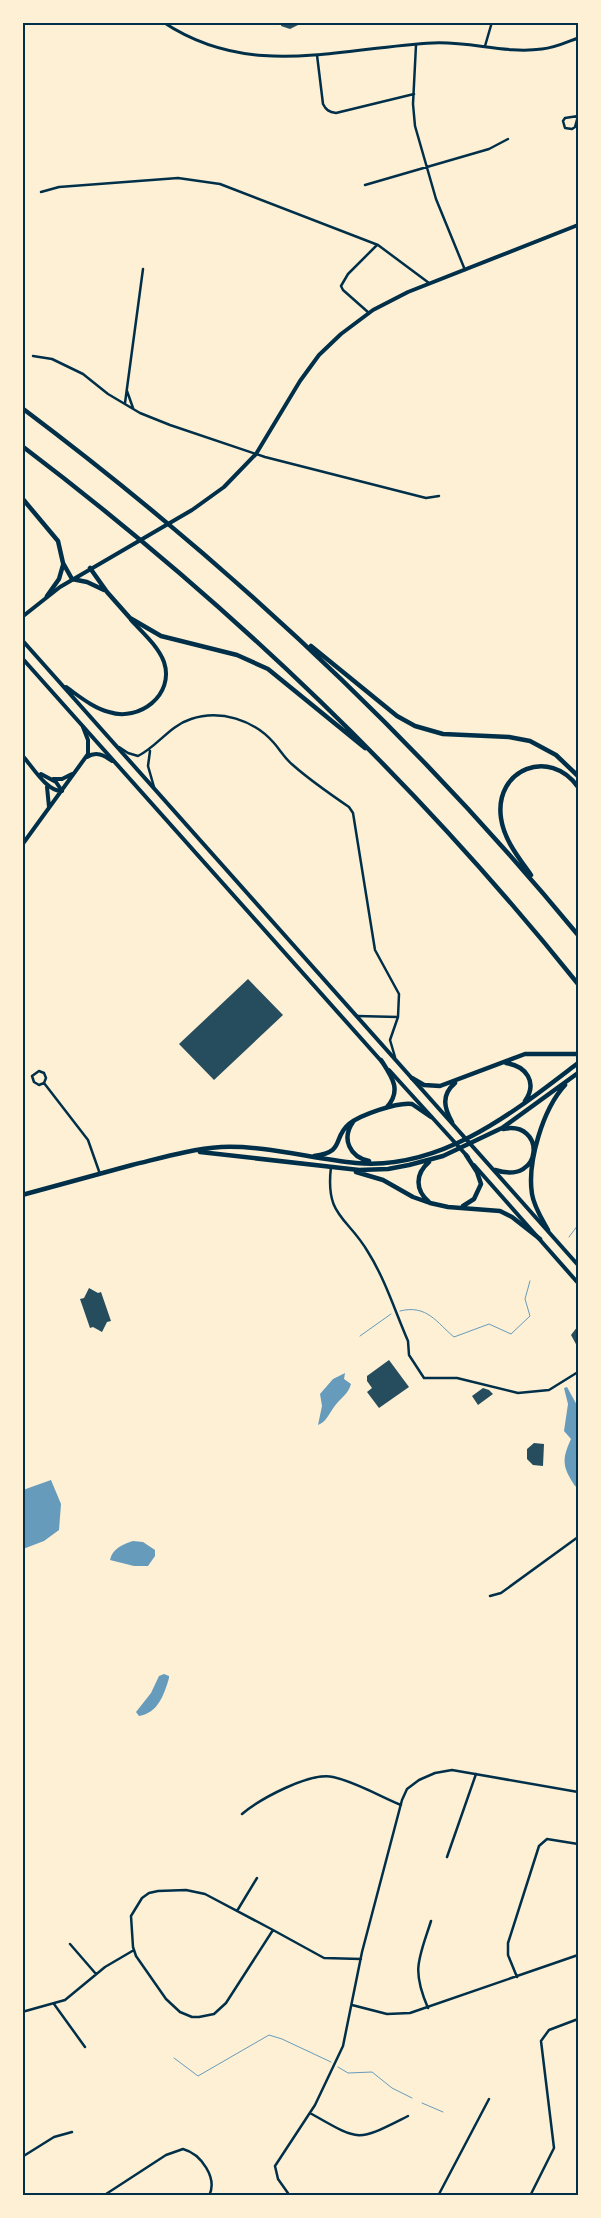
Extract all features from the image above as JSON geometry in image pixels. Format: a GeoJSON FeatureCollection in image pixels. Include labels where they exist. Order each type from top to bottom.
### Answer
{"type":"FeatureCollection","features":[{"type":"Feature","properties":{"kind":"highway"},"geometry":{"type":"LineString","coordinates":[[22,408],[154,510],[252,594],[418,756],[545,895],[578,935]]}},
{"type":"Feature","properties":{"kind":"highway"},"geometry":{"type":"LineString","coordinates":[[22,446],[101,507],[195,585],[304,684],[387,767],[482,868],[578,984]]}},
{"type":"Feature","properties":{"kind":"highway"},"geometry":{"type":"LineString","coordinates":[[23,499],[56,538],[61,550],[63,564],[72,579],[87,582],[107,592]]}},
{"type":"Feature","properties":{"kind":"highway"},"geometry":{"type":"LineString","coordinates":[[47,596],[59,579],[63,564]]}},
{"type":"Feature","properties":{"kind":"highway"},"geometry":{"type":"LineString","coordinates":[[90,568],[107,592],[130,618],[161,636],[237,655],[268,669],[387,767]]}},
{"type":"Feature","properties":{"kind":"highway"},"geometry":{"type":"LineString","coordinates":[[296,636],[339,668],[397,716],[415,726],[443,734],[509,737],[530,741],[556,755],[578,776]]}},
{"type":"Feature","properties":{"kind":"highway"},"geometry":{"type":"LineString","coordinates":[[545,895],[504,833],[500,815],[503,796],[508,784],[516,775],[533,767],[541,766],[557,769],[571,778],[578,787]]}},
{"type":"Feature","properties":{"kind":"highway"},"geometry":{"type":"LineString","coordinates":[[412,1078],[424,1085],[434,1087],[457,1081],[530,1053],[578,1054]]}},
{"type":"Feature","properties":{"kind":"highway"},"geometry":{"type":"LineString","coordinates":[[381,1060],[392,1076],[396,1089],[394,1098],[387,1108]]}},
{"type":"Feature","properties":{"kind":"highway"},"geometry":{"type":"LineString","coordinates":[[504,1062],[523,1068],[529,1077],[530,1093],[522,1106]]}},
{"type":"Feature","properties":{"kind":"highway"},"geometry":{"type":"LineString","coordinates":[[22,1195],[163,1157],[210,1148],[238,1147],[358,1163],[378,1163],[408,1159],[446,1146],[489,1127],[522,1106],[578,1063]]}},
{"type":"Feature","properties":{"kind":"highway"},"geometry":{"type":"LineString","coordinates":[[492,1134],[512,1122],[577,1074]]}},
{"type":"Feature","properties":{"kind":"highway"},"geometry":{"type":"LineString","coordinates":[[548,1230],[534,1201],[531,1186],[532,1170],[542,1122],[548,1108],[560,1090],[577,1074]]}},
{"type":"Feature","properties":{"kind":"highway"},"geometry":{"type":"LineString","coordinates":[[452,1122],[446,1111],[444,1101],[448,1091],[457,1081]]}},
{"type":"Feature","properties":{"kind":"highway"},"geometry":{"type":"LineString","coordinates":[[306,1156],[323,1154],[332,1150],[338,1144],[346,1126],[387,1108],[400,1104],[412,1104],[431,1116]]}},
{"type":"Feature","properties":{"kind":"highway"},"geometry":{"type":"LineString","coordinates":[[354,1121],[348,1131],[349,1148],[355,1156],[378,1163]]}},
{"type":"Feature","properties":{"kind":"highway"},"geometry":{"type":"LineString","coordinates":[[345,1169],[388,1169],[435,1159],[508,1128],[518,1128],[528,1135],[533,1146],[531,1160],[524,1170],[511,1173],[495,1170]]}},
{"type":"Feature","properties":{"kind":"highway"},"geometry":{"type":"LineString","coordinates":[[196,1152],[345,1169],[383,1180],[430,1203],[458,1208],[500,1211],[512,1217],[540,1239]]}},
{"type":"Feature","properties":{"kind":"highway"},"geometry":{"type":"LineString","coordinates":[[458,1208],[474,1200],[481,1184],[477,1172],[466,1155]]}},
{"type":"Feature","properties":{"kind":"highway"},"geometry":{"type":"LineString","coordinates":[[430,1203],[421,1193],[418,1177],[424,1167],[435,1159]]}},
{"type":"Feature","properties":{"kind":"main road"},"geometry":{"type":"LineString","coordinates":[[22,617],[47,596],[72,579],[192,510],[224,487],[256,454],[310,365],[341,334],[369,313],[395,298],[578,225]]}},
{"type":"Feature","properties":{"kind":"main road"},"geometry":{"type":"LineString","coordinates":[[61,683],[90,703],[110,713],[134,713],[151,704],[159,696],[165,684],[164,663],[156,649],[130,618]]}},
{"type":"Feature","properties":{"kind":"main road"},"geometry":{"type":"LineString","coordinates":[[24,642],[578,1265]]}},
{"type":"Feature","properties":{"kind":"main road"},"geometry":{"type":"LineString","coordinates":[[22,658],[578,1283]]}},
{"type":"Feature","properties":{"kind":"main road"},"geometry":{"type":"LineString","coordinates":[[22,845],[88,754],[89,745],[81,724]]}},
{"type":"Feature","properties":{"kind":"main road"},"geometry":{"type":"LineString","coordinates":[[84,760],[93,754],[100,754],[120,767]]}},
{"type":"Feature","properties":{"kind":"main road"},"geometry":{"type":"LineString","coordinates":[[22,755],[46,785],[50,801],[47,812]]}},
{"type":"Feature","properties":{"kind":"main road"},"geometry":{"type":"LineString","coordinates":[[51,779],[68,777],[77,769]]}},
{"type":"Feature","properties":{"kind":"main road"},"geometry":{"type":"LineString","coordinates":[[38,773],[51,779],[59,785],[62,791]]}},
{"type":"Feature","properties":{"kind":"main road"},"geometry":{"type":"LineString","coordinates":[[46,785],[54,790],[62,791]]}},
{"type":"Feature","properties":{"kind":"street"},"geometry":{"type":"LineString","coordinates":[[163,22],[186,37],[201,43],[250,56],[288,57],[416,44],[451,43],[521,50],[545,49],[578,38]]}},
{"type":"Feature","properties":{"kind":"street"},"geometry":{"type":"LineString","coordinates":[[485,46],[492,22]]}},
{"type":"Feature","properties":{"kind":"street"},"geometry":{"type":"LineString","coordinates":[[416,44],[413,116],[438,204],[465,270]]}},
{"type":"Feature","properties":{"kind":"street"},"geometry":{"type":"LineString","coordinates":[[317,55],[323,104],[328,111],[336,113],[414,94]]}},
{"type":"Feature","properties":{"kind":"street"},"geometry":{"type":"LineString","coordinates":[[578,116],[575,127],[572,129],[565,128],[563,121],[565,118],[578,116]]}},
{"type":"Feature","properties":{"kind":"street"},"geometry":{"type":"LineString","coordinates":[[365,185],[489,148],[508,139]]}},
{"type":"Feature","properties":{"kind":"street"},"geometry":{"type":"LineString","coordinates":[[42,192],[59,187],[178,178],[230,187],[378,245],[430,284]]}},
{"type":"Feature","properties":{"kind":"street"},"geometry":{"type":"LineString","coordinates":[[369,313],[342,290],[342,286],[348,274],[378,245]]}},
{"type":"Feature","properties":{"kind":"street"},"geometry":{"type":"LineString","coordinates":[[125,403],[143,268]]}},
{"type":"Feature","properties":{"kind":"street"},"geometry":{"type":"LineString","coordinates":[[33,356],[52,359],[83,374],[108,394],[152,419],[256,454],[426,498],[439,496]]}},
{"type":"Feature","properties":{"kind":"street"},"geometry":{"type":"LineString","coordinates":[[127,391],[133,408]]}},
{"type":"Feature","properties":{"kind":"street"},"geometry":{"type":"LineString","coordinates":[[117,746],[138,756],[150,749],[169,731],[183,722],[206,715],[226,716],[256,728],[274,743],[286,759],[295,767],[349,807],[353,813],[372,939],[381,964],[398,990],[398,1017],[390,1040],[396,1060]]}},
{"type":"Feature","properties":{"kind":"street"},"geometry":{"type":"LineString","coordinates":[[150,749],[148,766],[155,789]]}},
{"type":"Feature","properties":{"kind":"street"},"geometry":{"type":"LineString","coordinates":[[357,1016],[398,1017]]}},
{"type":"Feature","properties":{"kind":"street"},"geometry":{"type":"LineString","coordinates":[[35,1072],[44,1072],[46,1078],[44,1083],[38,1084],[34,1082],[32,1076],[35,1072]]}},
{"type":"Feature","properties":{"kind":"street"},"geometry":{"type":"LineString","coordinates":[[44,1083],[88,1140],[100,1174]]}},
{"type":"Feature","properties":{"kind":"street"},"geometry":{"type":"LineString","coordinates":[[331,1167],[330,1190],[335,1210],[368,1252],[408,1340],[410,1355],[424,1378],[464,1380],[518,1393],[549,1390],[578,1372]]}},
{"type":"Feature","properties":{"kind":"street"},"geometry":{"type":"LineString","coordinates":[[490,1596],[501,1593],[509,1588],[578,1537]]}},
{"type":"Feature","properties":{"kind":"street"},"geometry":{"type":"LineString","coordinates":[[290,2196],[278,2179],[275,2166],[310,2113],[343,2046],[361,1959],[401,1805],[407,1790],[425,1777],[452,1770],[578,1792]]}},
{"type":"Feature","properties":{"kind":"street"},"geometry":{"type":"LineString","coordinates":[[447,1856],[476,1774]]}},
{"type":"Feature","properties":{"kind":"street"},"geometry":{"type":"LineString","coordinates":[[242,1814],[264,1799],[286,1789],[317,1777],[326,1776],[346,1782],[401,1805]]}},
{"type":"Feature","properties":{"kind":"street"},"geometry":{"type":"LineString","coordinates":[[517,1977],[508,1955],[508,1943],[539,1846],[547,1839],[578,1844]]}},
{"type":"Feature","properties":{"kind":"street"},"geometry":{"type":"LineString","coordinates":[[237,1911],[258,1878]]}},
{"type":"Feature","properties":{"kind":"street"},"geometry":{"type":"LineString","coordinates":[[273,1930],[226,2003],[214,2014],[199,2017],[185,2015],[173,2006],[153,1982],[134,1950],[131,1916],[142,1898],[149,1893],[198,1891],[273,1930],[324,1958],[361,1959]]}},
{"type":"Feature","properties":{"kind":"street"},"geometry":{"type":"LineString","coordinates":[[428,2008],[419,1985],[417,1967],[431,1921]]}},
{"type":"Feature","properties":{"kind":"street"},"geometry":{"type":"LineString","coordinates":[[70,1944],[96,1974]]}},
{"type":"Feature","properties":{"kind":"street"},"geometry":{"type":"LineString","coordinates":[[22,2012],[54,2004],[74,1994],[96,1974],[134,1950]]}},
{"type":"Feature","properties":{"kind":"street"},"geometry":{"type":"LineString","coordinates":[[352,2005],[387,2014],[410,2013],[578,1955]]}},
{"type":"Feature","properties":{"kind":"street"},"geometry":{"type":"LineString","coordinates":[[54,2004],[85,2047]]}},
{"type":"Feature","properties":{"kind":"street"},"geometry":{"type":"LineString","coordinates":[[530,2196],[554,2148],[540,2049],[541,2040],[544,2034],[556,2027],[578,2019]]}},
{"type":"Feature","properties":{"kind":"street"},"geometry":{"type":"LineString","coordinates":[[438,2196],[489,2099]]}},
{"type":"Feature","properties":{"kind":"street"},"geometry":{"type":"LineString","coordinates":[[310,2113],[348,2134],[361,2137],[370,2136],[408,2116]]}},
{"type":"Feature","properties":{"kind":"street"},"geometry":{"type":"LineString","coordinates":[[22,2157],[54,2137],[72,2132]]}},
{"type":"Feature","properties":{"kind":"street"},"geometry":{"type":"LineString","coordinates":[[104,2196],[151,2164],[177,2150],[184,2149],[197,2155],[208,2173],[212,2184],[209,2196]]}},
{"type":"Feature","properties":{"kind":"water"},"geometry":{"type":"Polygon","coordinates":[[[345,1373],[344,1379],[351,1384],[350,1388],[325,1420],[318,1425],[322,1406],[320,1394],[333,1379],[345,1373]]]}},
{"type":"Feature","properties":{"kind":"water"},"geometry":{"type":"Polygon","coordinates":[[[567,1387],[578,1407],[577,1487],[568,1474],[565,1464],[566,1453],[571,1439],[564,1431],[568,1404],[564,1388],[567,1387]]]}},
{"type":"Feature","properties":{"kind":"water"},"geometry":{"type":"Polygon","coordinates":[[[51,1480],[61,1504],[59,1530],[44,1541],[23,1549],[23,1490],[51,1480]]]}},
{"type":"Feature","properties":{"kind":"water"},"geometry":{"type":"Polygon","coordinates":[[[133,1541],[143,1542],[155,1550],[155,1556],[148,1566],[134,1566],[110,1560],[113,1553],[122,1545],[133,1541]]]}},
{"type":"Feature","properties":{"kind":"water"},"geometry":{"type":"Polygon","coordinates":[[[164,1674],[169,1676],[169,1678],[159,1702],[151,1711],[139,1716],[136,1712],[151,1693],[159,1676],[164,1674]]]}},
{"type":"Feature","properties":{"kind":"building"},"geometry":{"type":"Polygon","coordinates":[[[282,22],[299,22],[300,24],[290,29],[281,26],[282,22]]]}},
{"type":"Feature","properties":{"kind":"building"},"geometry":{"type":"Polygon","coordinates":[[[248,979],[283,1015],[214,1080],[179,1044],[248,979]]]}},
{"type":"Feature","properties":{"kind":"building"},"geometry":{"type":"Polygon","coordinates":[[[89,1288],[98,1293],[101,1292],[111,1321],[107,1322],[102,1332],[93,1327],[90,1328],[80,1299],[84,1298],[89,1288]]]}},
{"type":"Feature","properties":{"kind":"building"},"geometry":{"type":"Polygon","coordinates":[[[578,1326],[578,1345],[577,1346],[571,1335],[578,1326]]]}},
{"type":"Feature","properties":{"kind":"building"},"geometry":{"type":"Polygon","coordinates":[[[389,1360],[409,1387],[379,1408],[367,1392],[372,1388],[367,1381],[367,1376],[389,1360]]]}},
{"type":"Feature","properties":{"kind":"building"},"geometry":{"type":"Polygon","coordinates":[[[483,1388],[493,1394],[478,1405],[472,1396],[483,1388]]]}},
{"type":"Feature","properties":{"kind":"building"},"geometry":{"type":"Polygon","coordinates":[[[534,1443],[544,1444],[543,1466],[533,1465],[527,1459],[527,1449],[534,1443]]]}},
{"type":"Feature","properties":{"kind":"waterway"},"geometry":{"type":"LineString","coordinates":[[569,1237],[578,1225]]}},
{"type":"Feature","properties":{"kind":"waterway"},"geometry":{"type":"LineString","coordinates":[[400,1311],[417,1310],[424,1312],[454,1337],[489,1324],[511,1334],[530,1316],[525,1299],[530,1281]]}},
{"type":"Feature","properties":{"kind":"waterway"},"geometry":{"type":"LineString","coordinates":[[360,1336],[391,1314]]}},
{"type":"Feature","properties":{"kind":"waterway"},"geometry":{"type":"LineString","coordinates":[[174,2058],[198,2076],[269,2035],[282,2039],[331,2062]]}},
{"type":"Feature","properties":{"kind":"waterway"},"geometry":{"type":"LineString","coordinates":[[338,2067],[348,2073],[372,2072],[392,2088],[412,2098]]}},
{"type":"Feature","properties":{"kind":"waterway"},"geometry":{"type":"LineString","coordinates":[[422,2103],[443,2112]]}}]}
